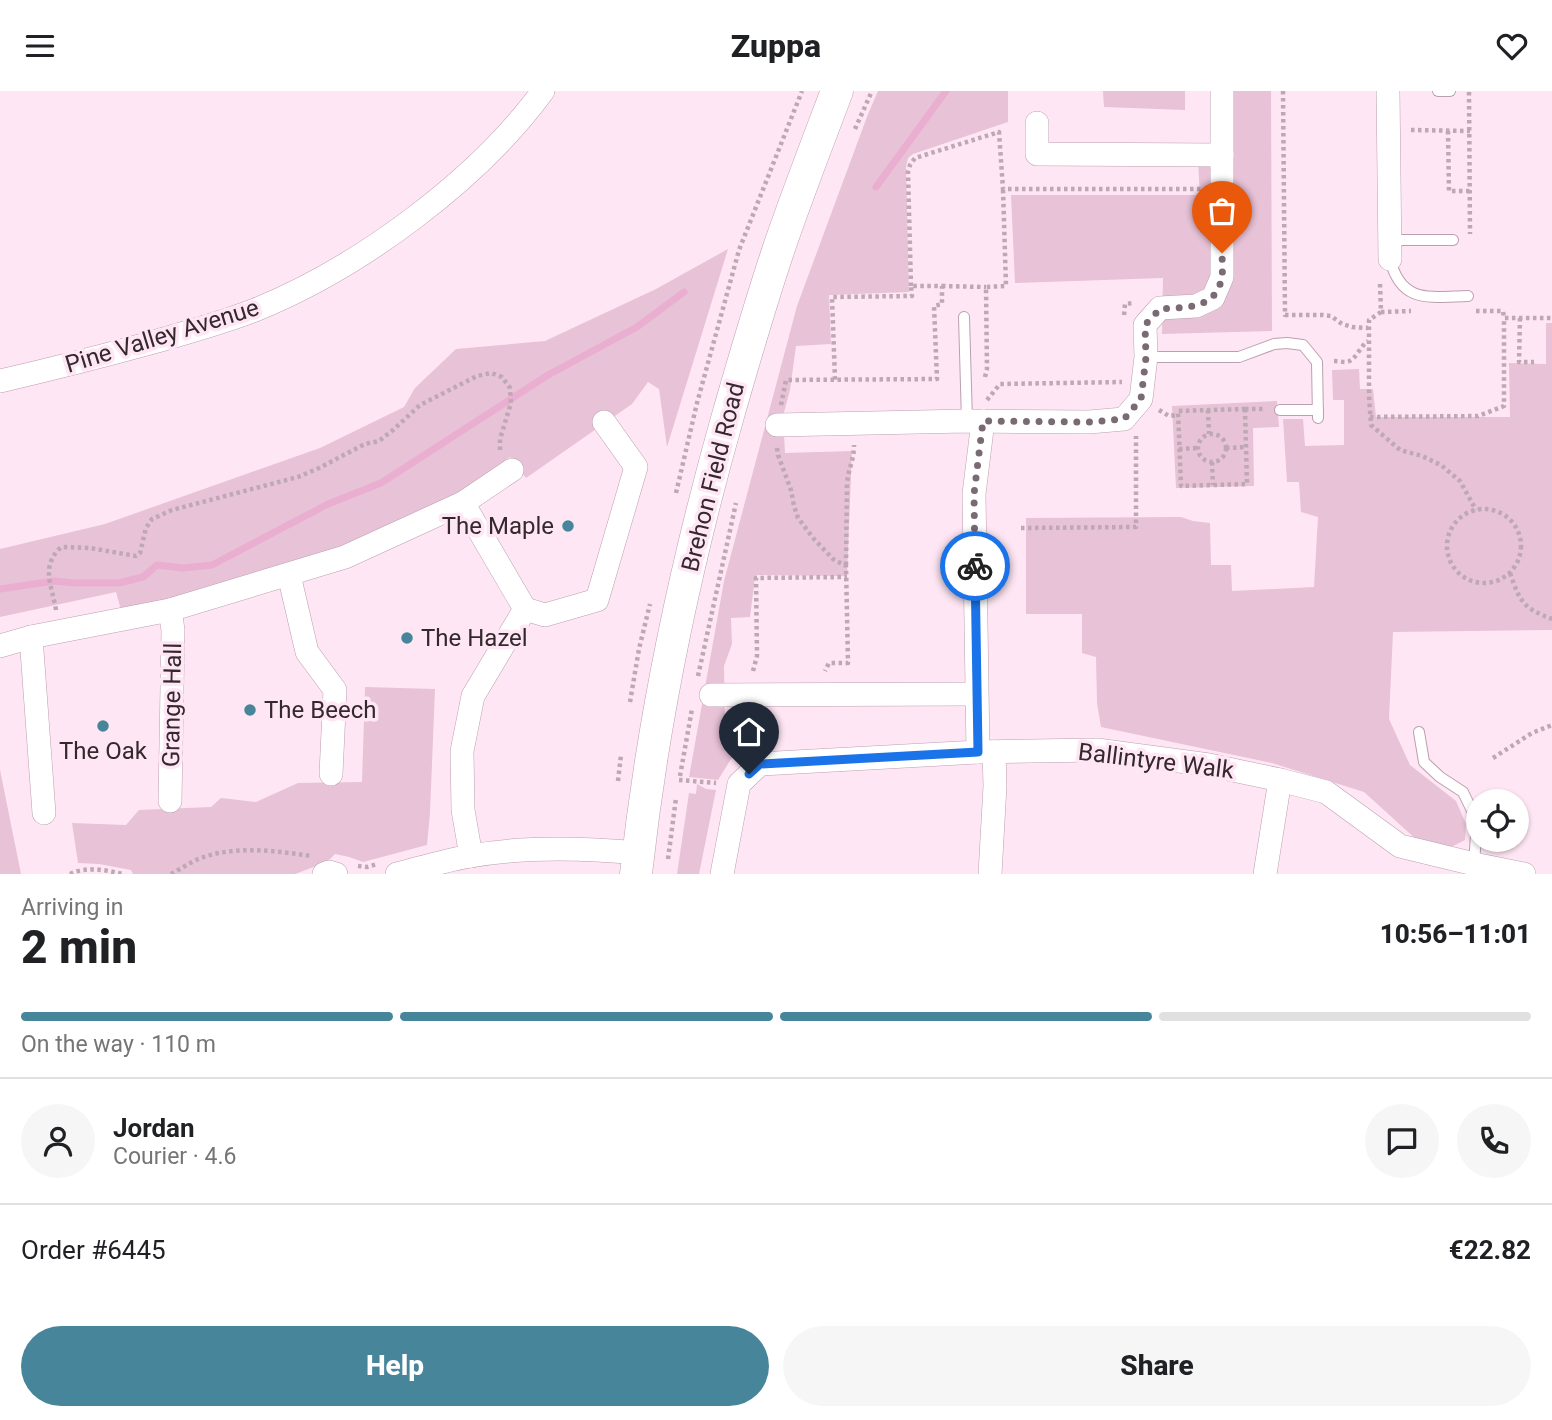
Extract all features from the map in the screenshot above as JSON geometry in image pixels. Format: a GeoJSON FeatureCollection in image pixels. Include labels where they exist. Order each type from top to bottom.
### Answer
{"type":"FeatureCollection","features":[{"type":"Feature","properties":{"kind":"main road","name":"Brehon Field Road"},"geometry":{"type":"LineString","coordinates":[[637,864],[659,707],[705,495],[786,227],[837,91]]}},
{"type":"Feature","properties":{"kind":"street","name":"Pine Valley Avenue"},"geometry":{"type":"LineString","coordinates":[[0,381],[207,327],[301,289],[340,267],[426,209],[499,143],[543,91]]}},
{"type":"Feature","properties":{"kind":"street"},"geometry":{"type":"LineString","coordinates":[[777,425],[1089,422],[1124,419],[1141,399],[1146,357],[1145,325],[1160,309],[1196,306],[1213,298],[1222,278],[1222,91]]}},
{"type":"Feature","properties":{"kind":"street"},"geometry":{"type":"LineString","coordinates":[[1388,91],[1390,249]]}},
{"type":"Feature","properties":{"kind":"street"},"geometry":{"type":"LineString","coordinates":[[1037,123],[1037,155],[1222,155]]}},
{"type":"Feature","properties":{"kind":"street"},"geometry":{"type":"LineString","coordinates":[[975,421],[976,694],[995,786],[990,874]]}},
{"type":"Feature","properties":{"kind":"street"},"geometry":{"type":"LineString","coordinates":[[463,503],[525,610],[545,615],[597,600],[636,467],[604,422]]}},
{"type":"Feature","properties":{"kind":"street","name":"Grange Hall"},"geometry":{"type":"LineString","coordinates":[[0,646],[31,637],[170,610],[345,557],[463,503],[511,470]]}},
{"type":"Feature","properties":{"kind":"street"},"geometry":{"type":"LineString","coordinates":[[289,575],[307,652],[335,690],[331,773]]}},
{"type":"Feature","properties":{"kind":"street","name":"Grange Hall"},"geometry":{"type":"LineString","coordinates":[[170,610],[173,630],[170,801]]}},
{"type":"Feature","properties":{"kind":"street"},"geometry":{"type":"LineString","coordinates":[[471,856],[463,810],[462,751],[473,696],[525,610]]}},
{"type":"Feature","properties":{"kind":"street"},"geometry":{"type":"LineString","coordinates":[[31,637],[44,813]]}},
{"type":"Feature","properties":{"kind":"street"},"geometry":{"type":"LineString","coordinates":[[711,695],[976,694]]}},
{"type":"Feature","properties":{"kind":"street","name":"Ballintyre Walk"},"geometry":{"type":"LineString","coordinates":[[722,874],[739,784],[760,764],[986,752],[1097,750],[1209,765],[1280,779],[1326,792],[1401,846],[1524,874]]}},
{"type":"Feature","properties":{"kind":"street"},"geometry":{"type":"LineString","coordinates":[[1265,874],[1280,779]]}},
{"type":"Feature","properties":{"kind":"street"},"geometry":{"type":"LineString","coordinates":[[388,869],[441,869],[471,856],[552,849],[587,849],[637,864]]}},
{"type":"Feature","properties":{"kind":"lane"},"geometry":{"type":"LineString","coordinates":[[1438,91],[1450,91]]}},
{"type":"Feature","properties":{"kind":"lane"},"geometry":{"type":"LineString","coordinates":[[1453,240],[1390,249],[1394,274],[1403,288],[1422,297],[1468,296]]}},
{"type":"Feature","properties":{"kind":"lane"},"geometry":{"type":"LineString","coordinates":[[964,317],[975,421]]}},
{"type":"Feature","properties":{"kind":"lane"},"geometry":{"type":"LineString","coordinates":[[1146,357],[1239,357],[1274,344],[1303,345],[1317,362],[1318,414],[1280,409]]}},
{"type":"Feature","properties":{"kind":"lane"},"geometry":{"type":"LineString","coordinates":[[1419,732],[1424,762],[1440,777],[1463,792],[1477,821],[1474,864]]}},
{"type":"Feature","properties":{"kind":"path"},"geometry":{"type":"LineString","coordinates":[[1283,91],[1285,315],[1323,314],[1342,324],[1368,328]]}},
{"type":"Feature","properties":{"kind":"path"},"geometry":{"type":"LineString","coordinates":[[1469,91],[1470,239]]}},
{"type":"Feature","properties":{"kind":"path"},"geometry":{"type":"LineString","coordinates":[[1403,130],[1469,131]]}},
{"type":"Feature","properties":{"kind":"path"},"geometry":{"type":"LineString","coordinates":[[1448,131],[1449,191],[1470,191]]}},
{"type":"Feature","properties":{"kind":"path"},"geometry":{"type":"LineString","coordinates":[[835,380],[832,297],[912,296],[911,286],[908,173],[910,165],[915,158],[999,132],[1006,286],[911,286]]}},
{"type":"Feature","properties":{"kind":"path"},"geometry":{"type":"LineString","coordinates":[[1003,189],[1206,189]]}},
{"type":"Feature","properties":{"kind":"path"},"geometry":{"type":"LineString","coordinates":[[846,565],[833,559],[814,539],[798,518],[794,506],[792,490],[778,455],[776,433],[786,380],[937,379],[934,306],[942,304],[942,286]]}},
{"type":"Feature","properties":{"kind":"path"},"geometry":{"type":"LineString","coordinates":[[984,380],[987,369],[986,287]]}},
{"type":"Feature","properties":{"kind":"path"},"geometry":{"type":"LineString","coordinates":[[1124,317],[1125,304],[1140,302]]}},
{"type":"Feature","properties":{"kind":"path"},"geometry":{"type":"LineString","coordinates":[[1381,311],[1368,320],[1371,425],[1400,450],[1441,465],[1460,481],[1476,510]]}},
{"type":"Feature","properties":{"kind":"path"},"geometry":{"type":"LineString","coordinates":[[1370,417],[1478,416],[1504,406],[1504,318]]}},
{"type":"Feature","properties":{"kind":"path"},"geometry":{"type":"LineString","coordinates":[[1520,318],[1519,362],[1534,362]]}},
{"type":"Feature","properties":{"kind":"path"},"geometry":{"type":"LineString","coordinates":[[1334,361],[1348,362],[1353,359],[1362,344],[1368,341]]}},
{"type":"Feature","properties":{"kind":"path"},"geometry":{"type":"LineString","coordinates":[[51,588],[49,566],[53,555],[61,547],[90,548],[136,556],[152,519],[172,510],[298,477],[379,441],[420,405],[478,376],[491,373],[502,377],[510,387],[511,403],[500,439],[500,452],[511,470]]}},
{"type":"Feature","properties":{"kind":"path"},"geometry":{"type":"LineString","coordinates":[[984,393],[984,404],[1000,384],[1123,382]]}},
{"type":"Feature","properties":{"kind":"path"},"geometry":{"type":"LineString","coordinates":[[1155,408],[1169,416],[1178,415]]}},
{"type":"Feature","properties":{"kind":"path"},"geometry":{"type":"LineString","coordinates":[[1245,409],[1247,484],[1181,486],[1178,411],[1208,410],[1245,409]]}},
{"type":"Feature","properties":{"kind":"path"},"geometry":{"type":"LineString","coordinates":[[1208,410],[1209,434]]}},
{"type":"Feature","properties":{"kind":"path"},"geometry":{"type":"LineString","coordinates":[[822,678],[829,663],[848,663],[847,484],[854,457],[854,423]]}},
{"type":"Feature","properties":{"kind":"path"},"geometry":{"type":"LineString","coordinates":[[1021,528],[1136,527],[1136,432]]}},
{"type":"Feature","properties":{"kind":"path"},"geometry":{"type":"LineString","coordinates":[[1214,433],[1222,438],[1226,448],[1220,460],[1207,462],[1200,456],[1197,448],[1201,438],[1209,434],[1214,433]]}},
{"type":"Feature","properties":{"kind":"path"},"geometry":{"type":"LineString","coordinates":[[1226,448],[1246,447]]}},
{"type":"Feature","properties":{"kind":"path"},"geometry":{"type":"LineString","coordinates":[[1179,449],[1197,448]]}},
{"type":"Feature","properties":{"kind":"path"},"geometry":{"type":"LineString","coordinates":[[1212,462],[1213,485]]}},
{"type":"Feature","properties":{"kind":"path"},"geometry":{"type":"LineString","coordinates":[[1476,510],[1500,512],[1517,529],[1520,552],[1517,563],[1510,573],[1500,580],[1487,583],[1463,577],[1448,557],[1449,532],[1456,521],[1466,513],[1476,510]]}},
{"type":"Feature","properties":{"kind":"path"},"geometry":{"type":"LineString","coordinates":[[1510,573],[1518,597],[1534,612],[1552,619]]}},
{"type":"Feature","properties":{"kind":"path"},"geometry":{"type":"LineString","coordinates":[[752,679],[757,656],[756,578],[847,577]]}},
{"type":"Feature","properties":{"kind":"path"},"geometry":{"type":"LineString","coordinates":[[1493,758],[1532,733],[1552,725]]}},
{"type":"Feature","properties":{"kind":"path"},"geometry":{"type":"LineString","coordinates":[[679,780],[720,783]]}},
{"type":"Feature","properties":{"kind":"path"},"geometry":{"type":"LineString","coordinates":[[668,860],[677,793]]}},
{"type":"Feature","properties":{"kind":"path"},"geometry":{"type":"LineString","coordinates":[[171,874],[198,859],[212,855],[262,849],[333,867],[388,869]]}},
{"type":"Feature","properties":{"kind":"path"},"geometry":{"type":"LineString","coordinates":[[70,874],[101,869],[123,874]]}},
{"type":"Feature","properties":{"kind":"shaded area"},"geometry":{"type":"Polygon","coordinates":[[[878,91],[1008,91],[1008,122],[908,158],[909,292],[829,295],[831,344],[796,346],[790,390],[783,416],[785,453],[852,451],[847,576],[755,577],[750,617],[731,618],[732,644],[724,666],[725,727],[769,726],[772,738],[742,748],[731,759],[718,780],[689,777],[724,581],[797,306],[878,91]]]}},
{"type":"Feature","properties":{"kind":"shaded area"},"geometry":{"type":"Polygon","coordinates":[[[1103,91],[1185,91],[1185,110],[1104,107],[1103,91]]]}},
{"type":"Feature","properties":{"kind":"shaded area"},"geometry":{"type":"Polygon","coordinates":[[[1228,91],[1271,91],[1272,331],[1162,334],[1163,278],[1015,283],[1011,195],[1200,195],[1198,162],[1229,160],[1228,91]]]}},
{"type":"Feature","properties":{"kind":"shaded area"},"geometry":{"type":"Polygon","coordinates":[[[728,249],[667,447],[659,389],[648,382],[632,404],[526,478],[510,457],[455,494],[346,547],[179,597],[121,610],[116,592],[0,617],[0,549],[105,524],[320,448],[404,407],[415,388],[456,349],[545,341],[656,289],[728,249]]]}},
{"type":"Feature","properties":{"kind":"shaded area"},"geometry":{"type":"Polygon","coordinates":[[[1546,323],[1552,323],[1552,630],[1393,632],[1389,719],[1410,765],[1456,801],[1466,824],[1465,840],[1445,850],[1418,841],[1364,792],[1272,763],[1101,727],[1097,703],[1096,657],[1082,653],[1082,614],[1026,614],[1026,518],[1181,517],[1210,523],[1211,565],[1231,565],[1232,591],[1314,587],[1318,517],[1301,512],[1299,482],[1287,482],[1283,419],[1303,419],[1305,446],[1344,445],[1344,400],[1333,400],[1332,370],[1359,369],[1360,389],[1373,389],[1376,417],[1510,417],[1509,363],[1546,364],[1546,323]]]}},
{"type":"Feature","properties":{"kind":"shaded area"},"geometry":{"type":"Polygon","coordinates":[[[1277,401],[1279,427],[1253,428],[1254,486],[1176,488],[1172,406],[1277,401]]]}},
{"type":"Feature","properties":{"kind":"shaded area"},"geometry":{"type":"Polygon","coordinates":[[[365,687],[435,689],[427,845],[363,862],[335,854],[327,862],[295,874],[133,874],[131,870],[78,863],[72,823],[126,825],[139,810],[211,807],[221,798],[256,802],[298,783],[362,782],[365,687]]]}},
{"type":"Feature","properties":{"kind":"shaded area"},"geometry":{"type":"Polygon","coordinates":[[[0,770],[21,874],[0,874],[0,770]]]}},
{"type":"Feature","properties":{"kind":"shaded area"},"geometry":{"type":"Polygon","coordinates":[[[697,784],[716,790],[699,874],[677,874],[689,793],[696,794],[697,784]]]}},
{"type":"Feature","properties":{"kind":"waterway"},"geometry":{"type":"LineString","coordinates":[[876,187],[946,91]]}},
{"type":"Feature","properties":{"kind":"waterway"},"geometry":{"type":"LineString","coordinates":[[0,589],[54,581],[119,583],[143,577],[157,565],[183,568],[212,565],[328,504],[381,483],[548,375],[637,327],[684,292]]}},
{"type":"Feature","properties":{"kind":"way so far"},"geometry":{"type":"LineString","coordinates":[[975,566],[974,494],[983,421],[1089,422],[1124,419],[1141,399],[1146,357],[1145,325],[1160,309],[1196,306],[1213,298],[1222,278],[1222,253]]}},
{"type":"Feature","properties":{"kind":"place","name":"The Maple"},"geometry":{"type":"Point","coordinates":[568,526]}},
{"type":"Feature","properties":{"kind":"place","name":"The Hazel"},"geometry":{"type":"Point","coordinates":[407,638]}},
{"type":"Feature","properties":{"kind":"place","name":"The Beech"},"geometry":{"type":"Point","coordinates":[250,710]}},
{"type":"Feature","properties":{"kind":"place","name":"The Oak"},"geometry":{"type":"Point","coordinates":[103,726]}},
{"type":"Feature","properties":{"kind":"route"},"geometry":{"type":"LineString","coordinates":[[749,774],[760,764],[978,752],[975,566]]}}]}
